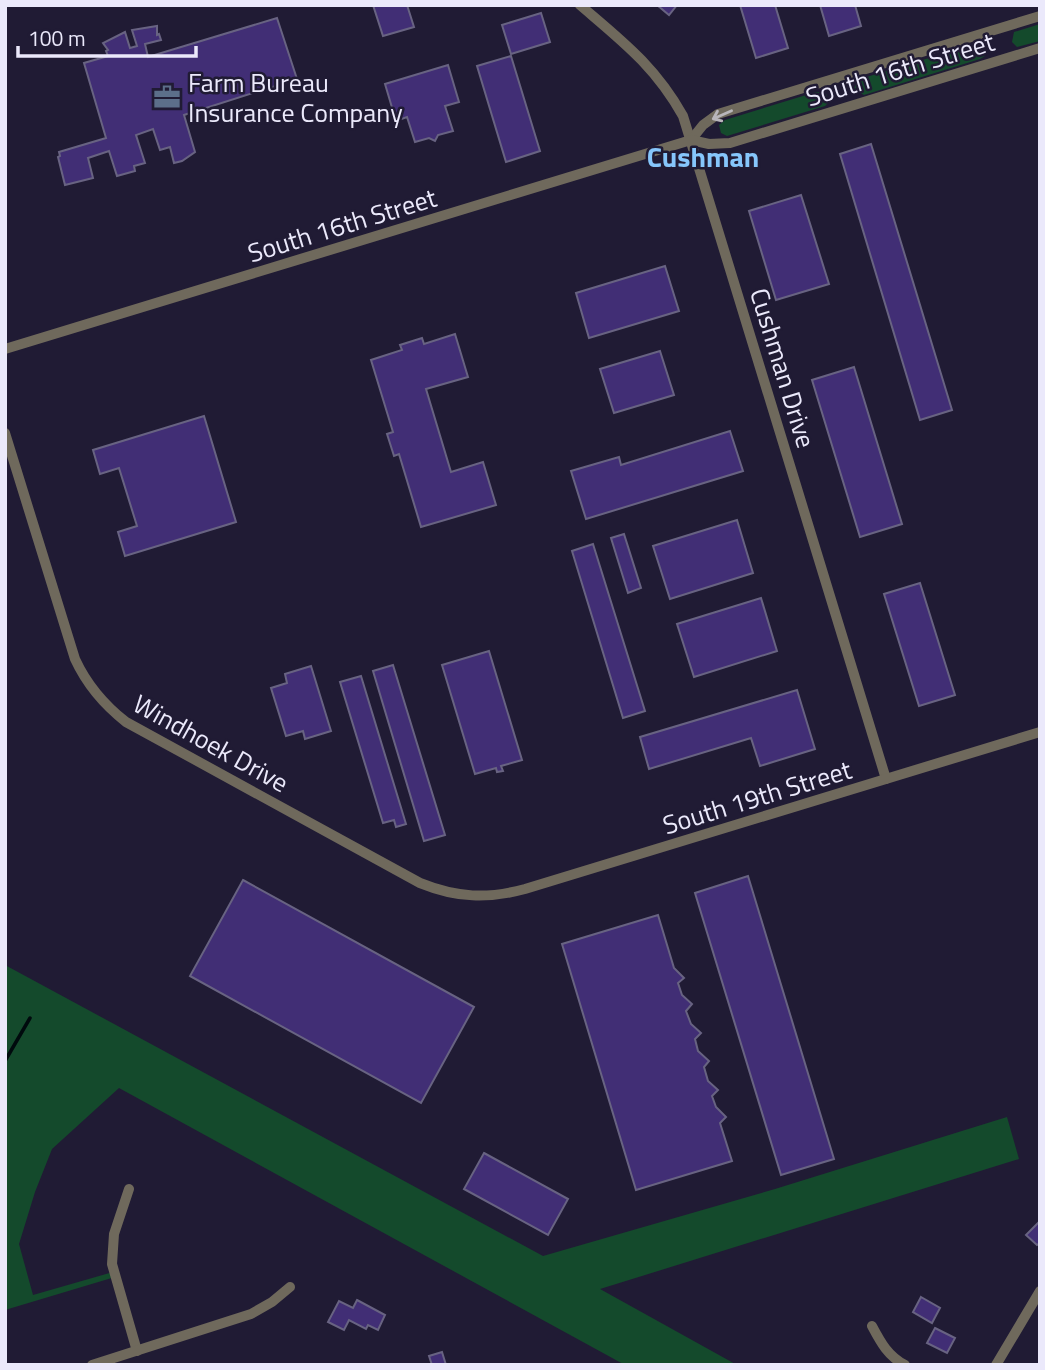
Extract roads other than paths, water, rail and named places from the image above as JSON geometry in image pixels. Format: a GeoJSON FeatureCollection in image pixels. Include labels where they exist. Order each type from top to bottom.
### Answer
{"type":"FeatureCollection","features":[{"type":"Feature","properties":{"kind":"street","name":"Cushman Drive"},"geometry":{"type":"LineString","coordinates":[[580,5],[641,57],[657,76],[677,105],[691,140],[886,779]]}},
{"type":"Feature","properties":{"kind":"street","name":"South 16th Street"},"geometry":{"type":"LineString","coordinates":[[691,140],[703,125],[718,114],[1040,16]]}},
{"type":"Feature","properties":{"kind":"street","name":"South 16th Street"},"geometry":{"type":"LineString","coordinates":[[5,349],[691,140],[709,144],[730,143],[1040,48]]}},
{"type":"Feature","properties":{"kind":"street","name":"Windhoek Drive"},"geometry":{"type":"LineString","coordinates":[[5,433],[75,659],[93,691],[108,708],[133,726],[421,883],[459,895],[486,897]]}},
{"type":"Feature","properties":{"kind":"street","name":"South 19th Street"},"geometry":{"type":"LineString","coordinates":[[486,897],[526,890],[1040,732]]}},
{"type":"Feature","properties":{"kind":"street"},"geometry":{"type":"LineString","coordinates":[[129,1189],[114,1234],[112,1264],[137,1351]]}},
{"type":"Feature","properties":{"kind":"street"},"geometry":{"type":"LineString","coordinates":[[92,1365],[251,1314],[272,1303],[290,1287]]}},
{"type":"Feature","properties":{"kind":"street"},"geometry":{"type":"LineString","coordinates":[[996,1365],[1040,1291]]}},
{"type":"Feature","properties":{"kind":"street"},"geometry":{"type":"LineString","coordinates":[[872,1326],[883,1348],[895,1360],[905,1365]]}},
{"type":"Feature","properties":{"kind":"waterway"},"geometry":{"type":"LineString","coordinates":[[5,1061],[30,1018]]}},
{"type":"Feature","properties":{"kind":"place","name":"Farm Bureau Insurance Company"},"geometry":{"type":"Point","coordinates":[167,97]}},
{"type":"Feature","properties":{"kind":"district","name":"Cushman"},"geometry":{"type":"Point","coordinates":[703,156]}}]}
